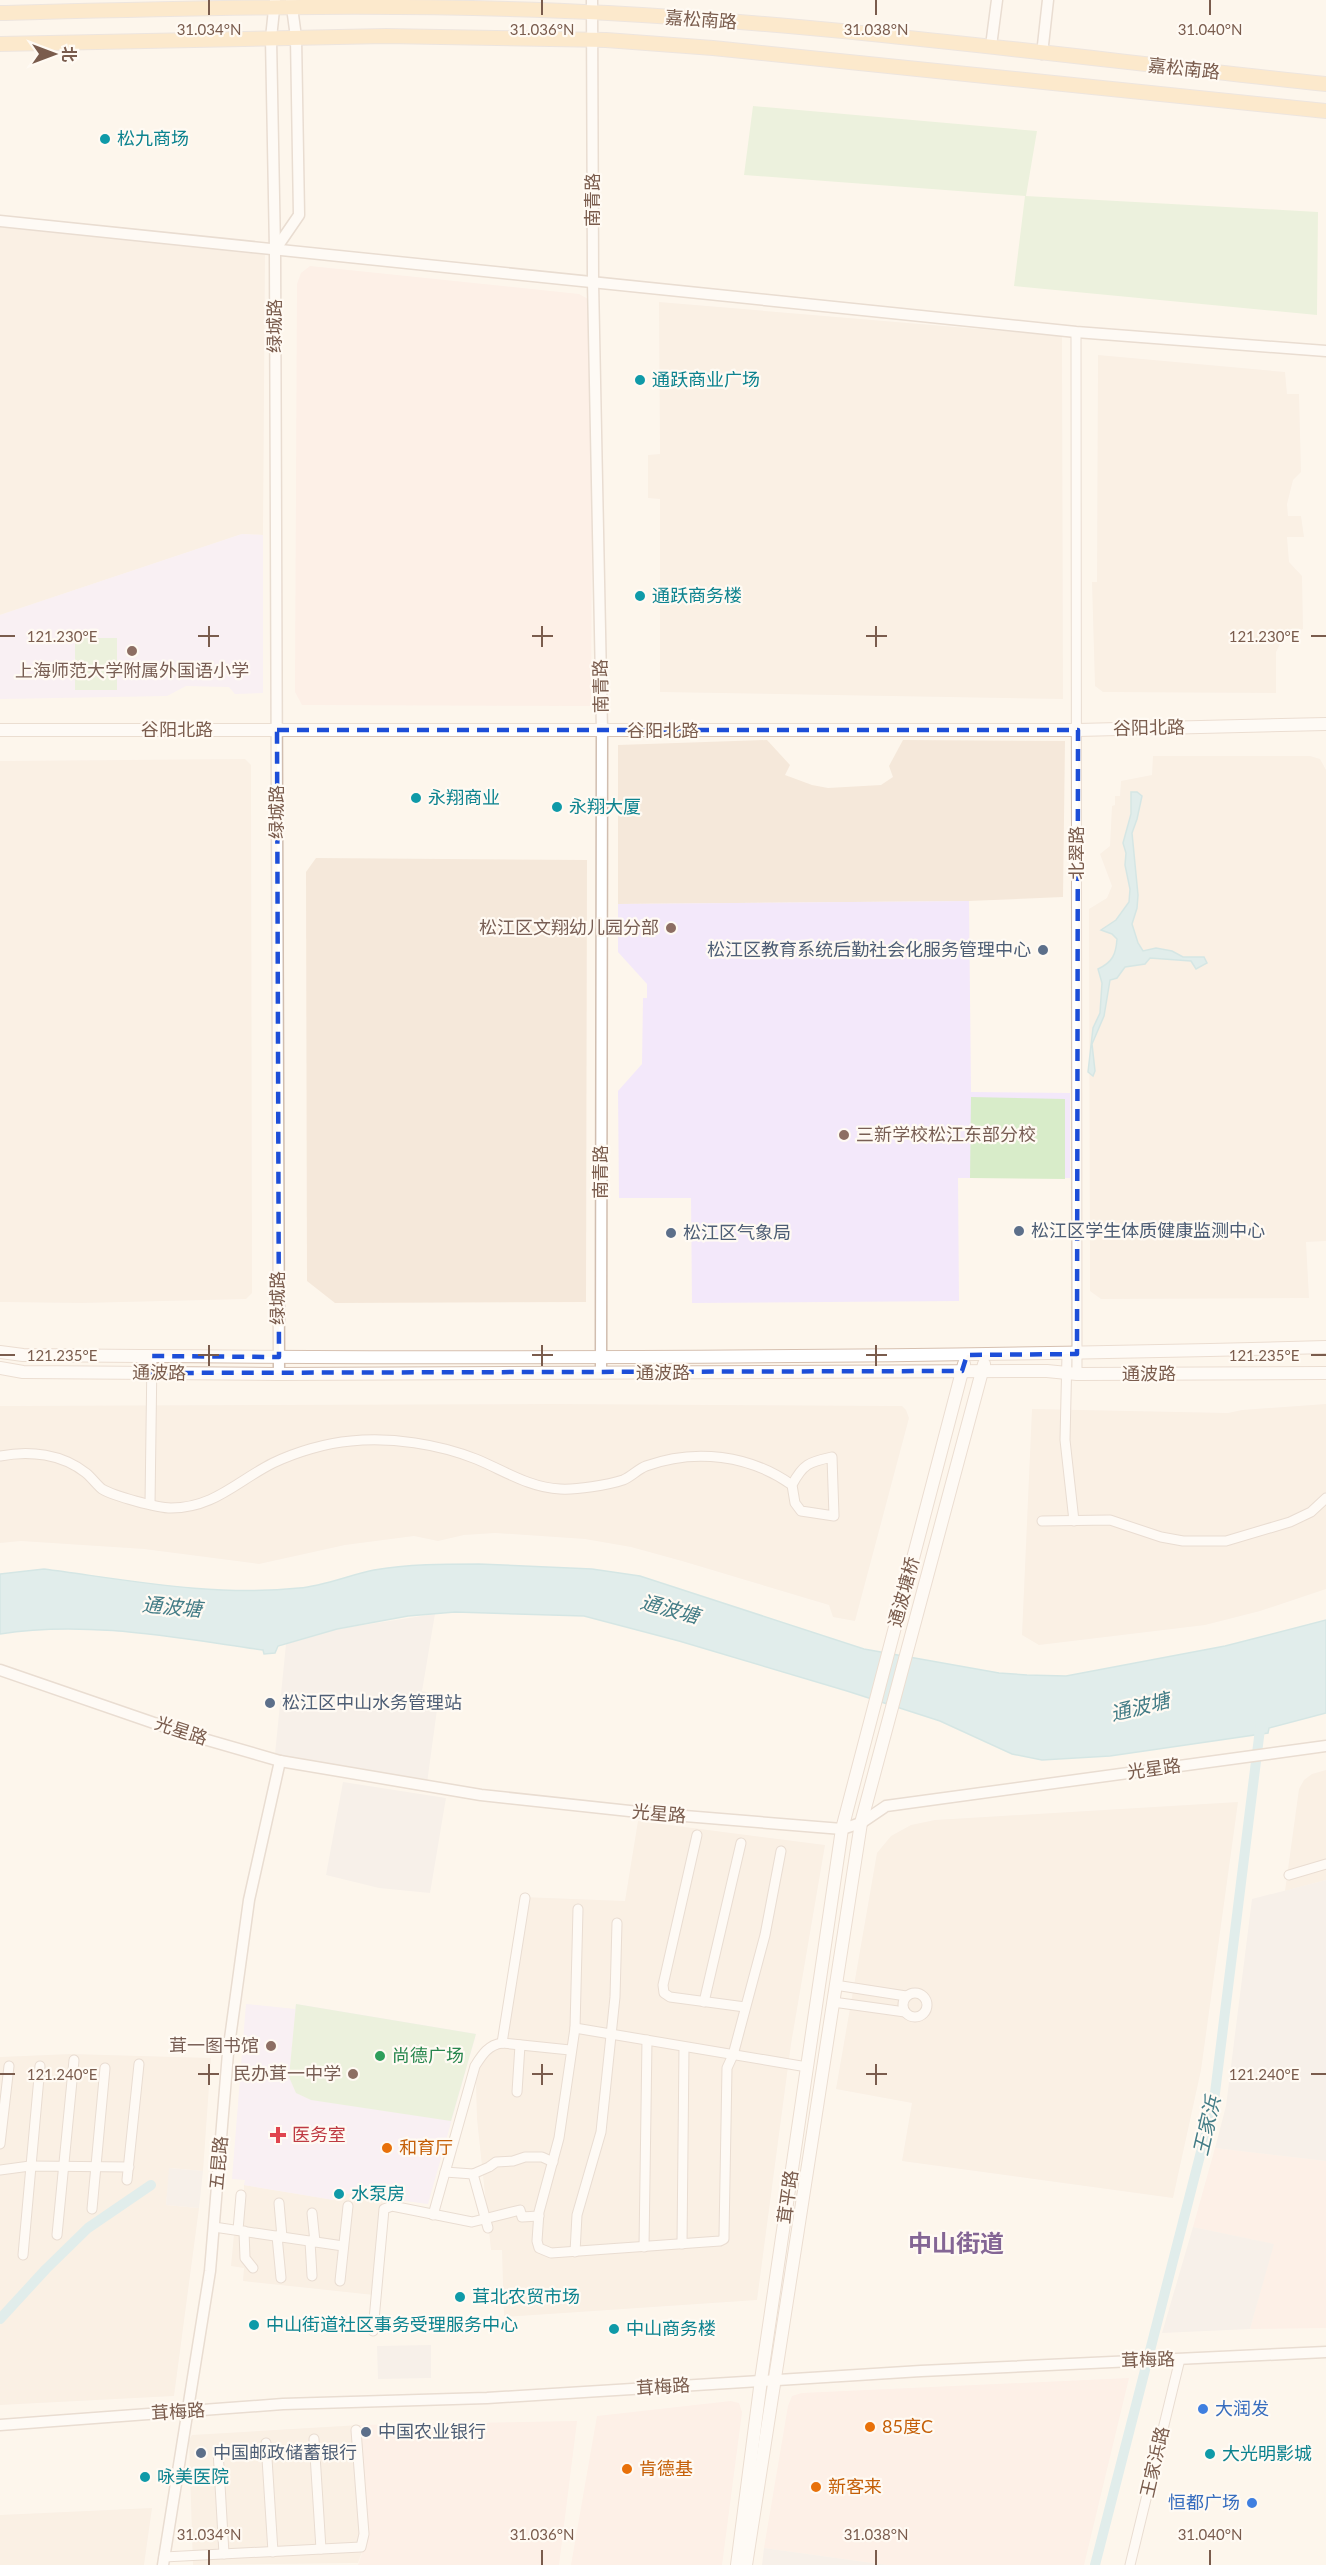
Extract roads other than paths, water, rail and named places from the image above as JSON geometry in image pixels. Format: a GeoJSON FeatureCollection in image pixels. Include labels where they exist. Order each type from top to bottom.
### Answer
{"type":"FeatureCollection","features":[{"type":"Feature","properties":{"kind":"main road","name":"嘉松南路"},"geometry":{"type":"LineString","coordinates":[[0,13],[275,4],[387,8],[592,6],[991,46],[1042,54],[1326,84]]}},
{"type":"Feature","properties":{"kind":"main road","name":"嘉松南路"},"geometry":{"type":"LineString","coordinates":[[0,44],[397,36],[592,40],[713,48],[1326,111]]}},
{"type":"Feature","properties":{"kind":"main road","name":"谷阳北路"},"geometry":{"type":"LineString","coordinates":[[0,730],[1077,730],[1326,724]]}},
{"type":"Feature","properties":{"kind":"main road","name":"通波路"},"geometry":{"type":"LineString","coordinates":[[0,1352],[23,1355],[279,1357],[967,1355],[1326,1347]]}},
{"type":"Feature","properties":{"kind":"main road"},"geometry":{"type":"LineString","coordinates":[[746,2565],[767,2380],[833,2002],[861,1823],[987,1354]]}},
{"type":"Feature","properties":{"kind":"main road","name":"通波塘桥"},"geometry":{"type":"LineString","coordinates":[[842,1829],[967,1355]]}},
{"type":"Feature","properties":{"kind":"main road","name":"通波路"},"geometry":{"type":"LineString","coordinates":[[0,1368],[23,1372],[279,1374],[962,1371],[1072,1374],[1326,1373]]}},
{"type":"Feature","properties":{"kind":"main road","name":"茸平路"},"geometry":{"type":"LineString","coordinates":[[737,2565],[767,2380],[807,2067],[842,1829]]}},
{"type":"Feature","properties":{"kind":"street"},"geometry":{"type":"LineString","coordinates":[[991,46],[997,0]]}},
{"type":"Feature","properties":{"kind":"street"},"geometry":{"type":"LineString","coordinates":[[1042,54],[1048,0]]}},
{"type":"Feature","properties":{"kind":"street","name":"绿城路"},"geometry":{"type":"LineString","coordinates":[[275,4],[271,38],[275,250],[279,1374]]}},
{"type":"Feature","properties":{"kind":"street"},"geometry":{"type":"LineString","coordinates":[[275,250],[298,215],[296,37],[291,4]]}},
{"type":"Feature","properties":{"kind":"street","name":"南青路"},"geometry":{"type":"LineString","coordinates":[[592,6],[593,282],[602,731],[601,1373]]}},
{"type":"Feature","properties":{"kind":"street"},"geometry":{"type":"LineString","coordinates":[[0,221],[1076,332],[1326,351]]}},
{"type":"Feature","properties":{"kind":"street","name":"北翠路"},"geometry":{"type":"LineString","coordinates":[[1074,1521],[1065,1440],[1072,1374],[1077,730],[1076,332]]}},
{"type":"Feature","properties":{"kind":"street"},"geometry":{"type":"LineString","coordinates":[[150,1504],[152,1356]]}},
{"type":"Feature","properties":{"kind":"street"},"geometry":{"type":"LineString","coordinates":[[0,1456],[29,1452],[58,1459],[86,1473],[110,1493],[170,1508],[205,1504],[288,1457],[351,1441],[390,1441],[458,1452],[546,1488],[563,1489],[624,1480],[643,1467],[685,1455],[725,1456],[776,1473],[792,1485],[795,1503],[801,1511],[834,1516],[832,1457],[809,1463],[801,1469],[792,1485]]}},
{"type":"Feature","properties":{"kind":"street"},"geometry":{"type":"LineString","coordinates":[[1042,1521],[1110,1520],[1161,1537],[1183,1541],[1226,1541],[1290,1522],[1311,1512],[1326,1498]]}},
{"type":"Feature","properties":{"kind":"street","name":"光星路"},"geometry":{"type":"LineString","coordinates":[[0,1670],[183,1733],[280,1761],[481,1795],[648,1813],[842,1829],[861,1823],[886,1806],[1326,1746]]}},
{"type":"Feature","properties":{"kind":"street","name":"五昆路"},"geometry":{"type":"LineString","coordinates":[[163,2561],[210,2271],[228,2053],[249,1900],[280,1761]]}},
{"type":"Feature","properties":{"kind":"street"},"geometry":{"type":"LineString","coordinates":[[697,1835],[663,1985],[664,1993],[670,1997],[745,2007]]}},
{"type":"Feature","properties":{"kind":"street"},"geometry":{"type":"LineString","coordinates":[[704,2002],[741,1843]]}},
{"type":"Feature","properties":{"kind":"street"},"geometry":{"type":"LineString","coordinates":[[578,1909],[575,2028],[559,2138],[539,2216],[539,2248],[550,2253],[575,2252],[723,2239],[726,2068],[732,2055],[765,1935],[782,1851]]}},
{"type":"Feature","properties":{"kind":"street"},"geometry":{"type":"LineString","coordinates":[[1289,1875],[1326,1864]]}},
{"type":"Feature","properties":{"kind":"street"},"geometry":{"type":"LineString","coordinates":[[502,2043],[525,1898]]}},
{"type":"Feature","properties":{"kind":"street"},"geometry":{"type":"LineString","coordinates":[[575,2252],[577,2215],[602,2132],[615,1997],[617,1923]]}},
{"type":"Feature","properties":{"kind":"street"},"geometry":{"type":"LineString","coordinates":[[833,2002],[905,2012],[916,2017],[924,2014],[927,2006],[922,1995],[914,1993],[906,1996],[835,1985]]}},
{"type":"Feature","properties":{"kind":"street"},"geometry":{"type":"LineString","coordinates":[[905,2012],[903,2006],[906,1996]]}},
{"type":"Feature","properties":{"kind":"street"},"geometry":{"type":"LineString","coordinates":[[575,2028],[807,2067]]}},
{"type":"Feature","properties":{"kind":"street"},"geometry":{"type":"LineString","coordinates":[[644,2247],[646,2040]]}},
{"type":"Feature","properties":{"kind":"street"},"geometry":{"type":"LineString","coordinates":[[433,2215],[475,2066],[487,2049],[494,2044],[502,2043],[570,2050]]}},
{"type":"Feature","properties":{"kind":"street"},"geometry":{"type":"LineString","coordinates":[[517,2092],[520,2045]]}},
{"type":"Feature","properties":{"kind":"street"},"geometry":{"type":"LineString","coordinates":[[682,2244],[684,2046]]}},
{"type":"Feature","properties":{"kind":"street"},"geometry":{"type":"LineString","coordinates":[[57,2235],[74,2060]]}},
{"type":"Feature","properties":{"kind":"street"},"geometry":{"type":"LineString","coordinates":[[127,2180],[139,2064]]}},
{"type":"Feature","properties":{"kind":"street"},"geometry":{"type":"LineString","coordinates":[[0,2144],[9,2066]]}},
{"type":"Feature","properties":{"kind":"street"},"geometry":{"type":"LineString","coordinates":[[23,2255],[40,2066]]}},
{"type":"Feature","properties":{"kind":"street"},"geometry":{"type":"LineString","coordinates":[[92,2209],[105,2068]]}},
{"type":"Feature","properties":{"kind":"street"},"geometry":{"type":"LineString","coordinates":[[445,2172],[473,2174],[502,2160],[513,2161],[536,2156],[552,2162]]}},
{"type":"Feature","properties":{"kind":"street"},"geometry":{"type":"LineString","coordinates":[[0,2170],[30,2166],[129,2167]]}},
{"type":"Feature","properties":{"kind":"street"},"geometry":{"type":"LineString","coordinates":[[473,2174],[488,2228]]}},
{"type":"Feature","properties":{"kind":"street"},"geometry":{"type":"LineString","coordinates":[[241,2195],[241,2231],[245,2258],[253,2268]]}},
{"type":"Feature","properties":{"kind":"street"},"geometry":{"type":"LineString","coordinates":[[279,2203],[281,2278]]}},
{"type":"Feature","properties":{"kind":"street"},"geometry":{"type":"LineString","coordinates":[[340,2281],[348,2206]]}},
{"type":"Feature","properties":{"kind":"street"},"geometry":{"type":"LineString","coordinates":[[373,2331],[384,2209],[392,2206],[472,2222],[520,2210],[522,2217],[539,2216]]}},
{"type":"Feature","properties":{"kind":"street"},"geometry":{"type":"LineString","coordinates":[[312,2213],[312,2276]]}},
{"type":"Feature","properties":{"kind":"street"},"geometry":{"type":"LineString","coordinates":[[214,2227],[344,2246]]}},
{"type":"Feature","properties":{"kind":"street","name":"茸梅路"},"geometry":{"type":"LineString","coordinates":[[0,2425],[283,2404],[495,2397],[767,2380],[1326,2352]]}},
{"type":"Feature","properties":{"kind":"street","name":"王家浜路"},"geometry":{"type":"LineString","coordinates":[[1130,2565],[1180,2359]]}},
{"type":"Feature","properties":{"kind":"street"},"geometry":{"type":"LineString","coordinates":[[163,2561],[224,2554],[361,2547],[364,2534],[356,2430]]}},
{"type":"Feature","properties":{"kind":"street"},"geometry":{"type":"LineString","coordinates":[[314,2439],[321,2549]]}},
{"type":"Feature","properties":{"kind":"street"},"geometry":{"type":"LineString","coordinates":[[266,2443],[273,2552]]}},
{"type":"Feature","properties":{"kind":"street"},"geometry":{"type":"LineString","coordinates":[[218,2450],[224,2554]]}},
{"type":"Feature","properties":{"kind":"water"},"geometry":{"type":"Polygon","coordinates":[[[1131,792],[1137,792],[1142,796],[1132,833],[1138,895],[1132,924],[1138,943],[1143,951],[1156,948],[1172,951],[1183,957],[1204,957],[1207,963],[1196,969],[1191,961],[1150,958],[1145,964],[1125,967],[1117,978],[1110,980],[1104,1016],[1092,1044],[1095,1071],[1093,1076],[1088,1072],[1093,1028],[1100,1013],[1102,983],[1098,969],[1113,957],[1117,939],[1112,934],[1101,930],[1116,920],[1129,902],[1130,889],[1123,843],[1131,814],[1131,792]]]}},
{"type":"Feature","properties":{"kind":"water","name":"通波塘"},"geometry":{"type":"Polygon","coordinates":[[[479,1564],[592,1569],[640,1576],[864,1649],[999,1673],[1027,1675],[1066,1676],[1225,1646],[1326,1620],[1326,1713],[1269,1728],[1268,1733],[1110,1756],[1042,1760],[1012,1754],[940,1721],[847,1691],[679,1641],[584,1616],[455,1612],[408,1616],[337,1629],[278,1646],[275,1653],[264,1654],[263,1650],[132,1632],[66,1629],[0,1634],[0,1574],[44,1569],[171,1586],[267,1590],[308,1587],[387,1568],[479,1564]]]}},
{"type":"Feature","properties":{"kind":"waterway","name":"王家浜"},"geometry":{"type":"LineString","coordinates":[[1095,2565],[1214,2101],[1261,1721]]}},
{"type":"Feature","properties":{"kind":"waterway"},"geometry":{"type":"LineString","coordinates":[[0,2319],[88,2228],[151,2185]]}},
{"type":"Feature","properties":{"kind":"place","name":"松九商场"},"geometry":{"type":"Point","coordinates":[105,139]}},
{"type":"Feature","properties":{"kind":"place","name":"通跃商业广场"},"geometry":{"type":"Point","coordinates":[640,380]}},
{"type":"Feature","properties":{"kind":"place","name":"通跃商务楼"},"geometry":{"type":"Point","coordinates":[640,596]}},
{"type":"Feature","properties":{"kind":"place","name":"上海师范大学附属外国语小学"},"geometry":{"type":"Point","coordinates":[132,651]}},
{"type":"Feature","properties":{"kind":"place","name":"永翔商业"},"geometry":{"type":"Point","coordinates":[416,798]}},
{"type":"Feature","properties":{"kind":"place","name":"永翔大厦"},"geometry":{"type":"Point","coordinates":[557,807]}},
{"type":"Feature","properties":{"kind":"place","name":"松江区文翔幼儿园分部"},"geometry":{"type":"Point","coordinates":[671,928]}},
{"type":"Feature","properties":{"kind":"place","name":"松江区教育系统后勤社会化服务管理中心"},"geometry":{"type":"Point","coordinates":[1043,950]}},
{"type":"Feature","properties":{"kind":"place","name":"三新学校松江东部分校"},"geometry":{"type":"Point","coordinates":[844,1135]}},
{"type":"Feature","properties":{"kind":"place","name":"松江区学生体质健康监测中心"},"geometry":{"type":"Point","coordinates":[1019,1231]}},
{"type":"Feature","properties":{"kind":"place","name":"松江区气象局"},"geometry":{"type":"Point","coordinates":[671,1233]}},
{"type":"Feature","properties":{"kind":"place","name":"松江区中山水务管理站"},"geometry":{"type":"Point","coordinates":[270,1703]}},
{"type":"Feature","properties":{"kind":"place","name":"茸一图书馆"},"geometry":{"type":"Point","coordinates":[271,2046]}},
{"type":"Feature","properties":{"kind":"place","name":"尚德广场"},"geometry":{"type":"Point","coordinates":[380,2056]}},
{"type":"Feature","properties":{"kind":"place","name":"民办茸一中学"},"geometry":{"type":"Point","coordinates":[353,2074]}},
{"type":"Feature","properties":{"kind":"place","name":"医务室"},"geometry":{"type":"Point","coordinates":[278,2135]}},
{"type":"Feature","properties":{"kind":"place","name":"和育厅"},"geometry":{"type":"Point","coordinates":[387,2148]}},
{"type":"Feature","properties":{"kind":"place","name":"水泵房"},"geometry":{"type":"Point","coordinates":[339,2194]}},
{"type":"Feature","properties":{"kind":"place","name":"茸北农贸市场"},"geometry":{"type":"Point","coordinates":[460,2297]}},
{"type":"Feature","properties":{"kind":"place","name":"中山街道社区事务受理服务中心"},"geometry":{"type":"Point","coordinates":[254,2325]}},
{"type":"Feature","properties":{"kind":"place","name":"中山商务楼"},"geometry":{"type":"Point","coordinates":[614,2329]}},
{"type":"Feature","properties":{"kind":"place","name":"大润发"},"geometry":{"type":"Point","coordinates":[1203,2409]}},
{"type":"Feature","properties":{"kind":"place","name":"85度C"},"geometry":{"type":"Point","coordinates":[870,2427]}},
{"type":"Feature","properties":{"kind":"place","name":"中国农业银行"},"geometry":{"type":"Point","coordinates":[366,2432]}},
{"type":"Feature","properties":{"kind":"place","name":"中国邮政储蓄银行"},"geometry":{"type":"Point","coordinates":[201,2453]}},
{"type":"Feature","properties":{"kind":"place","name":"大光明影城"},"geometry":{"type":"Point","coordinates":[1210,2454]}},
{"type":"Feature","properties":{"kind":"place","name":"肯德基"},"geometry":{"type":"Point","coordinates":[627,2469]}},
{"type":"Feature","properties":{"kind":"place","name":"咏美医院"},"geometry":{"type":"Point","coordinates":[145,2477]}},
{"type":"Feature","properties":{"kind":"place","name":"新客来"},"geometry":{"type":"Point","coordinates":[816,2487]}},
{"type":"Feature","properties":{"kind":"place","name":"恒都广场"},"geometry":{"type":"Point","coordinates":[1252,2503]}},
{"type":"Feature","properties":{"kind":"district","name":"中山街道"},"geometry":{"type":"Point","coordinates":[956,2244]}}]}
